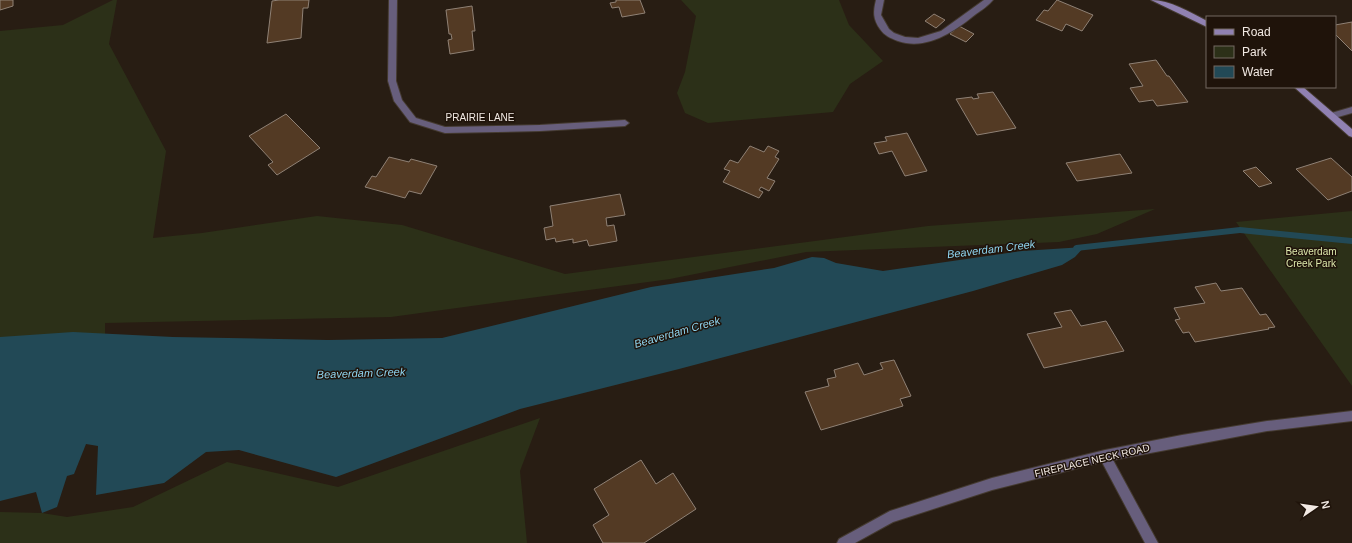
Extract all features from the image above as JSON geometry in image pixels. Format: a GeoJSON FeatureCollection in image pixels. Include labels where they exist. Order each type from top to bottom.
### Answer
{"type":"FeatureCollection","features":[{"type":"Feature","properties":{"kind":"main road"},"geometry":{"type":"LineString","coordinates":[[1154,0],[1206,23]]}},
{"type":"Feature","properties":{"kind":"main road"},"geometry":{"type":"LineString","coordinates":[[1299,88],[1352,134]]}},
{"type":"Feature","properties":{"kind":"street","name":"PRAIRIE LANE"},"geometry":{"type":"LineString","coordinates":[[393,0],[392,81],[398,101],[413,120],[445,130],[540,128],[625,123]]}},
{"type":"Feature","properties":{"kind":"street"},"geometry":{"type":"LineString","coordinates":[[880,0],[877,13],[881,24],[888,33],[900,40],[915,42],[928,40],[942,34],[989,0]]}},
{"type":"Feature","properties":{"kind":"street"},"geometry":{"type":"LineString","coordinates":[[1331,116],[1352,110]]}},
{"type":"Feature","properties":{"kind":"street","name":"FIREPLACE NECK ROAD"},"geometry":{"type":"LineString","coordinates":[[843,543],[890,517],[992,484],[1105,456],[1267,426],[1352,416]]}},
{"type":"Feature","properties":{"kind":"street"},"geometry":{"type":"LineString","coordinates":[[1105,456],[1152,543]]}},
{"type":"Feature","properties":{"kind":"green space"},"geometry":{"type":"Polygon","coordinates":[[[113,0],[117,0],[109,44],[166,151],[153,238],[202,233],[317,216],[402,225],[565,274],[928,226],[1155,209],[1097,234],[1059,242],[806,252],[670,279],[391,317],[105,323],[105,380],[0,372],[0,31],[63,25],[113,0]]]}},
{"type":"Feature","properties":{"kind":"green space"},"geometry":{"type":"Polygon","coordinates":[[[681,0],[839,0],[849,25],[883,61],[850,84],[833,112],[708,123],[685,113],[677,93],[685,72],[696,16],[681,0]]]}},
{"type":"Feature","properties":{"kind":"green space","name":"Beaverdam Creek Park"},"geometry":{"type":"Polygon","coordinates":[[[1352,211],[1352,386],[1236,222],[1352,211]]]}},
{"type":"Feature","properties":{"kind":"green space"},"geometry":{"type":"Polygon","coordinates":[[[540,418],[520,471],[527,543],[0,543],[0,512],[42,513],[67,517],[133,507],[227,462],[338,487],[540,418]]]}},
{"type":"Feature","properties":{"kind":"water"},"geometry":{"type":"Polygon","coordinates":[[[1084,247],[1075,257],[1062,265],[973,291],[679,369],[520,409],[336,477],[239,450],[206,452],[164,483],[96,495],[98,446],[86,444],[74,474],[67,476],[57,507],[42,513],[36,492],[0,501],[0,337],[73,332],[173,337],[328,340],[442,338],[651,287],[774,268],[812,257],[824,258],[836,263],[883,271],[1022,251],[1084,247]]]}},
{"type":"Feature","properties":{"kind":"building"},"geometry":{"type":"Polygon","coordinates":[[[0,0],[13,0],[13,6],[0,10],[0,0]]]}},
{"type":"Feature","properties":{"kind":"building"},"geometry":{"type":"Polygon","coordinates":[[[309,0],[308,8],[303,8],[301,38],[267,43],[272,1],[309,0]]]}},
{"type":"Feature","properties":{"kind":"building"},"geometry":{"type":"Polygon","coordinates":[[[616,0],[640,0],[645,13],[622,17],[619,7],[612,8],[610,3],[616,2],[616,0]]]}},
{"type":"Feature","properties":{"kind":"building"},"geometry":{"type":"Polygon","coordinates":[[[1057,0],[1093,15],[1082,31],[1066,24],[1062,31],[1036,20],[1044,10],[1048,11],[1057,0]]]}},
{"type":"Feature","properties":{"kind":"building"},"geometry":{"type":"Polygon","coordinates":[[[472,6],[475,31],[472,31],[474,50],[450,54],[448,40],[452,39],[451,34],[449,34],[446,10],[472,6]]]}},
{"type":"Feature","properties":{"kind":"building"},"geometry":{"type":"Polygon","coordinates":[[[934,14],[945,20],[936,28],[925,21],[934,14]]]}},
{"type":"Feature","properties":{"kind":"building"},"geometry":{"type":"Polygon","coordinates":[[[1352,22],[1352,51],[1336,35],[1336,25],[1352,22]]]}},
{"type":"Feature","properties":{"kind":"building"},"geometry":{"type":"Polygon","coordinates":[[[959,26],[974,34],[966,42],[950,34],[959,26]]]}},
{"type":"Feature","properties":{"kind":"building"},"geometry":{"type":"Polygon","coordinates":[[[1156,60],[1188,102],[1157,106],[1153,100],[1139,102],[1130,88],[1143,86],[1129,64],[1156,60]]]}},
{"type":"Feature","properties":{"kind":"building"},"geometry":{"type":"Polygon","coordinates":[[[993,92],[1016,128],[977,135],[956,99],[972,97],[973,99],[979,98],[977,94],[993,92]]]}},
{"type":"Feature","properties":{"kind":"building"},"geometry":{"type":"Polygon","coordinates":[[[286,114],[320,148],[277,175],[268,165],[273,162],[249,136],[286,114]]]}},
{"type":"Feature","properties":{"kind":"building"},"geometry":{"type":"Polygon","coordinates":[[[907,133],[927,171],[905,176],[892,151],[879,154],[874,143],[887,141],[885,137],[907,133]]]}},
{"type":"Feature","properties":{"kind":"building"},"geometry":{"type":"Polygon","coordinates":[[[750,146],[764,152],[768,146],[779,151],[775,157],[779,159],[767,178],[775,181],[769,191],[761,187],[759,190],[763,192],[759,198],[723,182],[730,171],[724,169],[730,160],[738,163],[750,146]]]}},
{"type":"Feature","properties":{"kind":"building"},"geometry":{"type":"Polygon","coordinates":[[[1120,154],[1132,173],[1077,181],[1066,163],[1120,154]]]}},
{"type":"Feature","properties":{"kind":"building"},"geometry":{"type":"Polygon","coordinates":[[[389,157],[409,162],[411,159],[437,166],[421,194],[409,191],[405,198],[365,187],[372,176],[376,177],[389,157]]]}},
{"type":"Feature","properties":{"kind":"building"},"geometry":{"type":"Polygon","coordinates":[[[1331,158],[1352,177],[1352,191],[1328,200],[1296,169],[1331,158]]]}},
{"type":"Feature","properties":{"kind":"building"},"geometry":{"type":"Polygon","coordinates":[[[1256,167],[1272,183],[1259,187],[1243,171],[1256,167]]]}},
{"type":"Feature","properties":{"kind":"building"},"geometry":{"type":"Polygon","coordinates":[[[620,194],[625,215],[606,218],[607,226],[614,225],[617,241],[589,246],[587,240],[573,243],[573,239],[556,242],[555,238],[546,240],[544,228],[553,226],[550,206],[620,194]]]}},
{"type":"Feature","properties":{"kind":"building"},"geometry":{"type":"Polygon","coordinates":[[[1216,283],[1221,291],[1242,288],[1260,315],[1266,314],[1275,327],[1195,342],[1189,332],[1183,333],[1175,320],[1180,319],[1174,308],[1205,303],[1195,287],[1216,283]]]}},
{"type":"Feature","properties":{"kind":"building"},"geometry":{"type":"Polygon","coordinates":[[[1071,310],[1081,326],[1106,321],[1124,351],[1044,368],[1027,334],[1062,327],[1054,313],[1071,310]]]}},
{"type":"Feature","properties":{"kind":"building"},"geometry":{"type":"Polygon","coordinates":[[[894,360],[911,396],[900,399],[903,406],[821,430],[805,392],[829,386],[827,379],[836,377],[834,370],[858,363],[864,375],[883,369],[880,363],[894,360]]]}},
{"type":"Feature","properties":{"kind":"building"},"geometry":{"type":"Polygon","coordinates":[[[641,460],[656,484],[673,473],[696,509],[644,543],[603,543],[593,525],[609,515],[594,489],[641,460]]]}},
{"type":"Feature","properties":{"kind":"waterway","name":"Beaverdam Creek"},"geometry":{"type":"LineString","coordinates":[[1076,248],[1240,230],[1352,241]]}}]}
